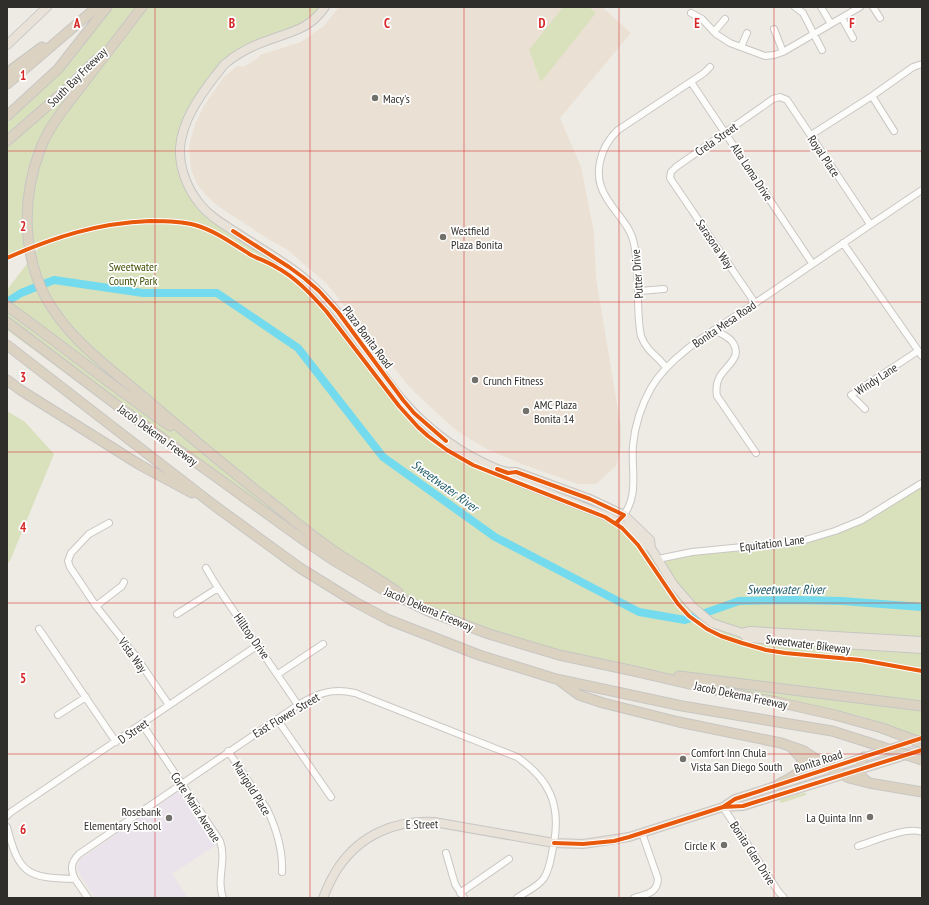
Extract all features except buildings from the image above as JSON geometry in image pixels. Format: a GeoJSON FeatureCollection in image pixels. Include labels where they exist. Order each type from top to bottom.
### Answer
{"type":"FeatureCollection","features":[{"type":"Feature","properties":{"kind":"highway"},"geometry":{"type":"LineString","coordinates":[[7,84],[97,7]]}},
{"type":"Feature","properties":{"kind":"highway","name":"South Bay Freeway"},"geometry":{"type":"LineString","coordinates":[[7,116],[58,69],[107,7]]}},
{"type":"Feature","properties":{"kind":"highway"},"geometry":{"type":"LineString","coordinates":[[142,7],[54,122],[40,149],[29,188],[27,218],[33,265],[42,290],[68,330],[98,360],[209,453],[334,551],[428,611]]}},
{"type":"Feature","properties":{"kind":"highway","name":"South Bay Freeway"},"geometry":{"type":"LineString","coordinates":[[7,141],[69,87],[96,60],[142,7]]}},
{"type":"Feature","properties":{"kind":"highway"},"geometry":{"type":"LineString","coordinates":[[7,73],[56,37],[74,27]]}},
{"type":"Feature","properties":{"kind":"highway"},"geometry":{"type":"LineString","coordinates":[[7,306],[129,398],[209,453]]}},
{"type":"Feature","properties":{"kind":"highway","name":"Jacob Dekema Freeway"},"geometry":{"type":"LineString","coordinates":[[7,322],[128,414],[333,560],[384,590],[428,611],[489,634],[559,655],[834,715],[882,728],[922,743]]}},
{"type":"Feature","properties":{"kind":"highway","name":"Jacob Dekema Freeway"},"geometry":{"type":"LineString","coordinates":[[10,348],[215,506],[300,568],[354,602],[389,620],[479,655],[556,679],[682,706],[832,731],[922,760]]}},
{"type":"Feature","properties":{"kind":"highway"},"geometry":{"type":"LineString","coordinates":[[7,380],[140,466],[215,506]]}},
{"type":"Feature","properties":{"kind":"highway"},"geometry":{"type":"LineString","coordinates":[[634,671],[922,706]]}},
{"type":"Feature","properties":{"kind":"highway"},"geometry":{"type":"LineString","coordinates":[[556,679],[579,694],[603,703],[679,722],[789,746],[804,751],[843,776],[869,783],[922,792]]}},
{"type":"Feature","properties":{"kind":"highway"},"geometry":{"type":"LineString","coordinates":[[779,784],[796,775],[801,768],[802,759],[789,746]]}},
{"type":"Feature","properties":{"kind":"highway"},"geometry":{"type":"LineString","coordinates":[[864,757],[858,770],[862,777],[869,783]]}},
{"type":"Feature","properties":{"kind":"main road"},"geometry":{"type":"LineString","coordinates":[[7,45],[47,7]]}},
{"type":"Feature","properties":{"kind":"main road","name":"Plaza Bonita Road"},"geometry":{"type":"LineString","coordinates":[[325,7],[315,20],[296,32],[266,41],[242,52],[225,64],[201,96],[184,129],[180,147],[180,159],[186,181],[191,192],[199,204],[213,218],[289,267],[319,292],[338,312],[403,400],[438,434],[468,455],[508,473],[513,478],[609,517],[627,528],[642,543],[651,548]]}},
{"type":"Feature","properties":{"kind":"main road","name":"Plaza Bonita Road"},"geometry":{"type":"LineString","coordinates":[[508,473],[516,472],[590,499],[624,515],[650,540],[651,548],[673,584],[701,615],[719,626],[742,633],[747,638],[922,649]]}},
{"type":"Feature","properties":{"kind":"main road","name":"Plaza Bonita Road"},"geometry":{"type":"LineString","coordinates":[[742,633],[749,631],[922,641]]}},
{"type":"Feature","properties":{"kind":"main road","name":"Bonita Road"},"geometry":{"type":"LineString","coordinates":[[723,807],[735,799],[922,738]]}},
{"type":"Feature","properties":{"kind":"main road","name":"Bonita Road"},"geometry":{"type":"LineString","coordinates":[[554,843],[583,844],[614,841],[723,807],[743,806],[843,776],[922,750]]}},
{"type":"Feature","properties":{"kind":"main road","name":"E Street"},"geometry":{"type":"LineString","coordinates":[[322,898],[337,869],[352,851],[363,841],[377,833],[400,824],[434,822],[554,843]]}},
{"type":"Feature","properties":{"kind":"street"},"geometry":{"type":"LineString","coordinates":[[795,7],[803,13],[822,50]]}},
{"type":"Feature","properties":{"kind":"street"},"geometry":{"type":"LineString","coordinates":[[821,7],[831,24]]}},
{"type":"Feature","properties":{"kind":"street"},"geometry":{"type":"LineString","coordinates":[[691,13],[730,43],[765,56],[783,52],[860,7]]}},
{"type":"Feature","properties":{"kind":"street"},"geometry":{"type":"LineString","coordinates":[[873,7],[880,18]]}},
{"type":"Feature","properties":{"kind":"street"},"geometry":{"type":"LineString","coordinates":[[842,18],[853,38]]}},
{"type":"Feature","properties":{"kind":"street"},"geometry":{"type":"LineString","coordinates":[[714,32],[725,19]]}},
{"type":"Feature","properties":{"kind":"street"},"geometry":{"type":"LineString","coordinates":[[774,29],[783,52]]}},
{"type":"Feature","properties":{"kind":"street"},"geometry":{"type":"LineString","coordinates":[[741,47],[747,33]]}},
{"type":"Feature","properties":{"kind":"street"},"geometry":{"type":"LineString","coordinates":[[811,135],[872,96],[913,67],[922,64]]}},
{"type":"Feature","properties":{"kind":"street","name":"Putter Drive"},"geometry":{"type":"LineString","coordinates":[[666,368],[663,363],[650,353],[643,341],[640,325],[639,291],[634,244],[625,224],[603,192],[599,177],[600,160],[606,144],[618,130],[691,82],[710,67]]}},
{"type":"Feature","properties":{"kind":"street","name":"Alta Loma Drive"},"geometry":{"type":"LineString","coordinates":[[691,82],[726,132],[812,263]]}},
{"type":"Feature","properties":{"kind":"street"},"geometry":{"type":"LineString","coordinates":[[872,96],[894,131]]}},
{"type":"Feature","properties":{"kind":"street","name":"Royal Place"},"geometry":{"type":"LineString","coordinates":[[772,99],[780,97],[787,100],[870,224]]}},
{"type":"Feature","properties":{"kind":"street","name":"Crela Street"},"geometry":{"type":"LineString","coordinates":[[674,184],[670,178],[671,172],[676,167],[772,99]]}},
{"type":"Feature","properties":{"kind":"street","name":"Sarasona Way"},"geometry":{"type":"LineString","coordinates":[[674,184],[755,303]]}},
{"type":"Feature","properties":{"kind":"street","name":"Bonita Mesa Road"},"geometry":{"type":"LineString","coordinates":[[617,522],[624,515],[633,495],[633,446],[639,416],[652,387],[666,368],[686,350],[812,263],[922,190]]}},
{"type":"Feature","properties":{"kind":"street"},"geometry":{"type":"LineString","coordinates":[[843,243],[920,354]]}},
{"type":"Feature","properties":{"kind":"street"},"geometry":{"type":"LineString","coordinates":[[639,291],[664,289]]}},
{"type":"Feature","properties":{"kind":"street"},"geometry":{"type":"LineString","coordinates":[[715,330],[729,338],[734,343],[735,349],[733,363],[720,375],[717,381],[717,396],[756,453]]}},
{"type":"Feature","properties":{"kind":"street","name":"Windy Lane"},"geometry":{"type":"LineString","coordinates":[[865,409],[851,395],[920,354]]}},
{"type":"Feature","properties":{"kind":"street","name":"Equitation Lane"},"geometry":{"type":"LineString","coordinates":[[658,559],[692,552],[753,546],[770,546],[805,540],[835,531],[862,520],[922,483]]}},
{"type":"Feature","properties":{"kind":"street","name":"Vista Way"},"geometry":{"type":"LineString","coordinates":[[109,523],[89,534],[71,553],[68,561],[70,567],[96,606],[134,654],[169,705]]}},
{"type":"Feature","properties":{"kind":"street","name":"Hilltop Drive"},"geometry":{"type":"LineString","coordinates":[[206,568],[298,705]]}},
{"type":"Feature","properties":{"kind":"street"},"geometry":{"type":"LineString","coordinates":[[96,606],[122,586],[124,582]]}},
{"type":"Feature","properties":{"kind":"street"},"geometry":{"type":"LineString","coordinates":[[177,614],[218,588]]}},
{"type":"Feature","properties":{"kind":"street"},"geometry":{"type":"LineString","coordinates":[[40,629],[116,742]]}},
{"type":"Feature","properties":{"kind":"street"},"geometry":{"type":"LineString","coordinates":[[278,674],[323,644]]}},
{"type":"Feature","properties":{"kind":"street","name":"D Street"},"geometry":{"type":"LineString","coordinates":[[7,816],[258,645]]}},
{"type":"Feature","properties":{"kind":"street","name":"East Flower Street"},"geometry":{"type":"LineString","coordinates":[[75,879],[71,870],[72,864],[79,854],[298,705],[325,692],[343,691],[355,693],[516,757],[528,765],[542,779],[554,803],[557,820],[554,843]]}},
{"type":"Feature","properties":{"kind":"street"},"geometry":{"type":"LineString","coordinates":[[58,715],[86,697]]}},
{"type":"Feature","properties":{"kind":"street"},"geometry":{"type":"LineString","coordinates":[[277,719],[331,797]]}},
{"type":"Feature","properties":{"kind":"street","name":"Corte Maria Avenue"},"geometry":{"type":"LineString","coordinates":[[142,724],[221,844],[223,856],[220,884],[222,898]]}},
{"type":"Feature","properties":{"kind":"street","name":"Marigold Place"},"geometry":{"type":"LineString","coordinates":[[228,752],[270,816],[279,840],[282,872]]}},
{"type":"Feature","properties":{"kind":"street","name":"Bonita Glen Drive"},"geometry":{"type":"LineString","coordinates":[[723,807],[784,898]]}},
{"type":"Feature","properties":{"kind":"street"},"geometry":{"type":"LineString","coordinates":[[7,827],[17,859],[26,870],[38,876],[58,879],[75,879],[88,898]]}},
{"type":"Feature","properties":{"kind":"street"},"geometry":{"type":"LineString","coordinates":[[858,846],[905,831],[915,830],[922,832]]}},
{"type":"Feature","properties":{"kind":"street"},"geometry":{"type":"LineString","coordinates":[[634,898],[652,892],[657,885],[658,879],[642,833]]}},
{"type":"Feature","properties":{"kind":"street"},"geometry":{"type":"LineString","coordinates":[[517,898],[544,879],[551,861],[554,843]]}},
{"type":"Feature","properties":{"kind":"street"},"geometry":{"type":"LineString","coordinates":[[446,852],[455,884],[462,895],[509,859]]}},
{"type":"Feature","properties":{"kind":"shaded area"},"geometry":{"type":"Polygon","coordinates":[[[339,7],[602,7],[631,33],[560,118],[581,167],[594,233],[596,278],[621,428],[621,446],[616,466],[596,484],[578,484],[522,464],[485,448],[452,427],[406,383],[327,284],[288,250],[268,239],[218,206],[197,184],[191,169],[189,146],[195,124],[205,104],[223,78],[237,66],[243,67],[257,59],[260,55],[301,42],[324,26],[339,7]]]}},
{"type":"Feature","properties":{"kind":"shaded area","name":"Rosebank Elementary School"},"geometry":{"type":"Polygon","coordinates":[[[180,790],[216,845],[172,874],[188,898],[95,898],[77,869],[79,860],[180,790]]]}},
{"type":"Feature","properties":{"kind":"green space","name":"Sweetwater County Park"},"geometry":{"type":"Polygon","coordinates":[[[108,7],[326,7],[319,15],[233,57],[187,120],[181,157],[197,200],[313,286],[400,397],[464,452],[623,517],[659,561],[693,552],[755,546],[835,532],[922,484],[922,738],[882,728],[864,717],[779,698],[725,689],[489,634],[329,562],[241,502],[174,451],[7,330],[7,290],[42,244],[32,246],[7,256],[7,123],[16,115],[63,57],[108,7]]]}},
{"type":"Feature","properties":{"kind":"green space"},"geometry":{"type":"Polygon","coordinates":[[[563,7],[589,7],[596,13],[541,82],[529,50],[563,7]]]}},
{"type":"Feature","properties":{"kind":"green space"},"geometry":{"type":"Polygon","coordinates":[[[7,411],[25,422],[54,454],[10,561],[7,564],[7,411]]]}},
{"type":"Feature","properties":{"kind":"green space"},"geometry":{"type":"Polygon","coordinates":[[[806,793],[806,795],[781,803],[779,800],[806,793]]]}},
{"type":"Feature","properties":{"kind":"waterway","name":"Sweetwater River"},"geometry":{"type":"LineString","coordinates":[[7,302],[21,293],[54,280],[143,293],[217,293],[298,348],[383,457],[495,537],[639,612],[685,620],[739,601],[795,600],[842,601],[922,607]]}},
{"type":"Feature","properties":{"kind":"cycle path","name":"Sweetwater Bikeway"},"geometry":{"type":"LineString","coordinates":[[7,258],[25,250],[77,232],[131,222],[150,221],[184,223],[195,225],[210,231],[251,255],[283,271],[315,298],[399,406],[418,427],[447,450],[473,465],[605,517],[622,528],[638,545],[678,604],[689,616],[707,629],[721,636],[766,650],[861,660],[922,671]]}},
{"type":"Feature","properties":{"kind":"cycle path"},"geometry":{"type":"LineString","coordinates":[[233,231],[289,267],[319,291],[338,312],[414,413],[446,441]]}},
{"type":"Feature","properties":{"kind":"cycle path"},"geometry":{"type":"LineString","coordinates":[[497,469],[508,473],[516,472],[590,499],[624,515],[617,522]]}},
{"type":"Feature","properties":{"kind":"cycle path"},"geometry":{"type":"LineString","coordinates":[[723,807],[735,799],[922,738]]}},
{"type":"Feature","properties":{"kind":"cycle path"},"geometry":{"type":"LineString","coordinates":[[554,843],[583,844],[614,841],[723,807],[743,806],[922,750]]}},
{"type":"Feature","properties":{"kind":"place","name":"Macy's"},"geometry":{"type":"Point","coordinates":[375,98]}},
{"type":"Feature","properties":{"kind":"place","name":"Westfield Plaza Bonita"},"geometry":{"type":"Point","coordinates":[443,237]}},
{"type":"Feature","properties":{"kind":"place","name":"Crunch Fitness"},"geometry":{"type":"Point","coordinates":[475,380]}},
{"type":"Feature","properties":{"kind":"place","name":"AMC Plaza Bonita 14"},"geometry":{"type":"Point","coordinates":[526,411]}},
{"type":"Feature","properties":{"kind":"place","name":"Comfort Inn Chula Vista San Diego South"},"geometry":{"type":"Point","coordinates":[683,759]}},
{"type":"Feature","properties":{"kind":"place","name":"La Quinta Inn"},"geometry":{"type":"Point","coordinates":[870,817]}},
{"type":"Feature","properties":{"kind":"place","name":"Rosebank Elementary School"},"geometry":{"type":"Point","coordinates":[169,818]}},
{"type":"Feature","properties":{"kind":"place","name":"Circle K"},"geometry":{"type":"Point","coordinates":[724,845]}}]}
